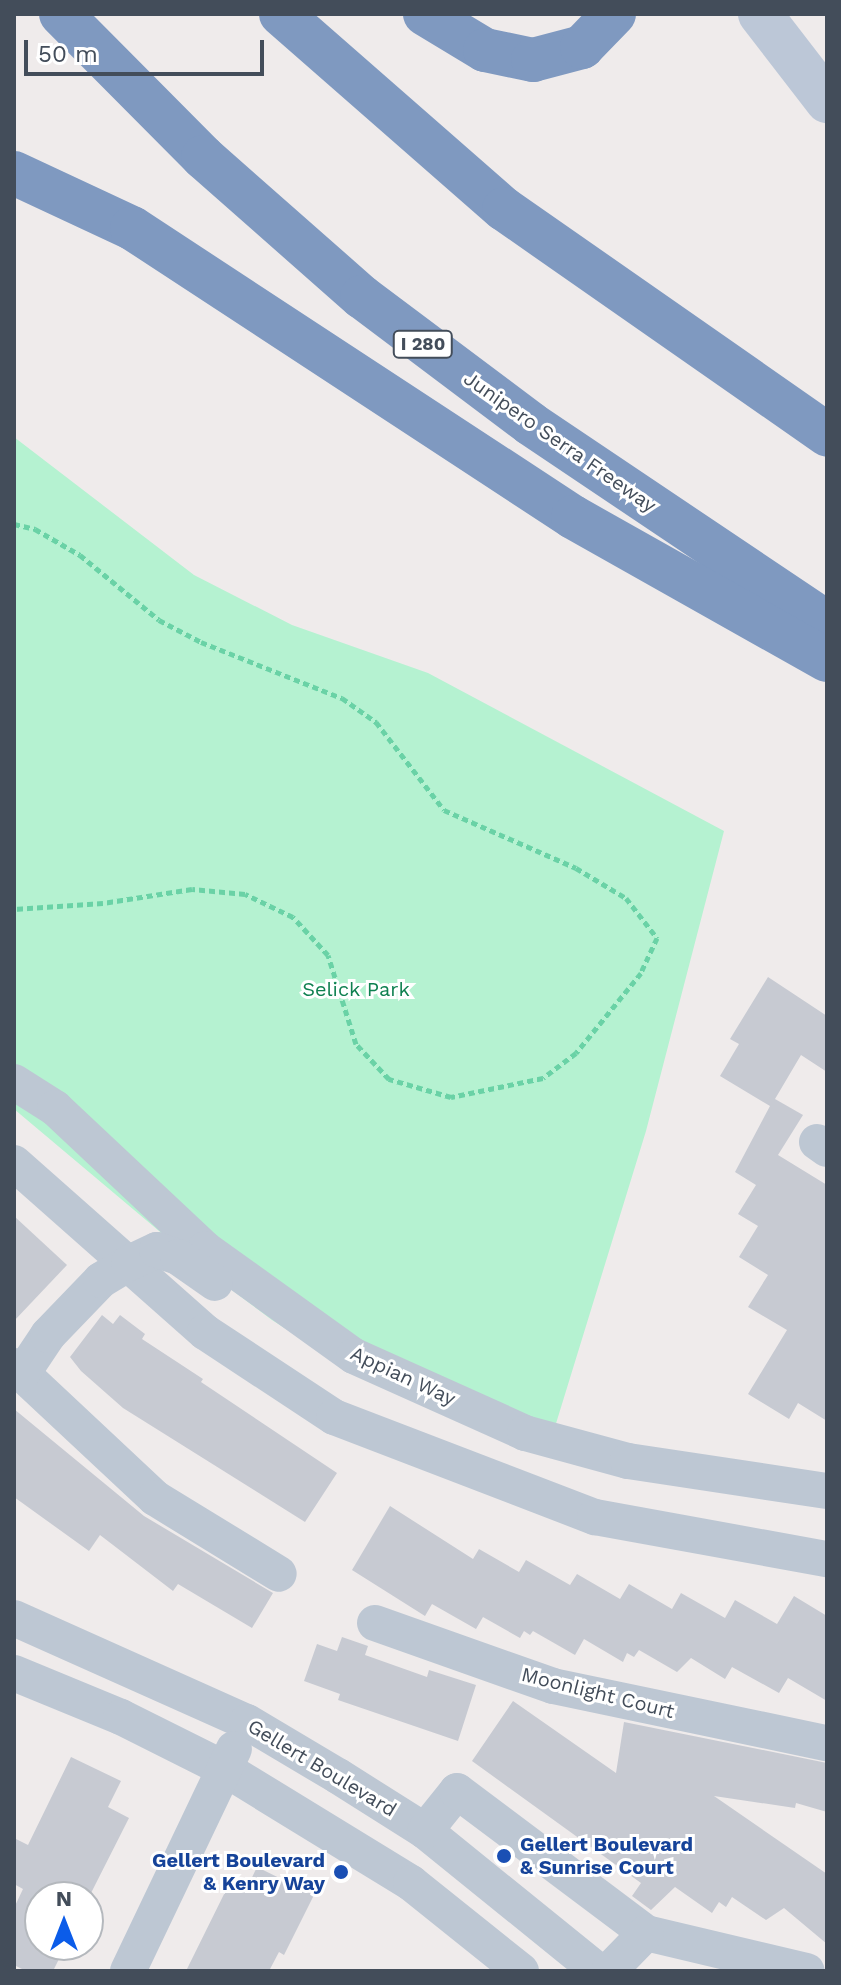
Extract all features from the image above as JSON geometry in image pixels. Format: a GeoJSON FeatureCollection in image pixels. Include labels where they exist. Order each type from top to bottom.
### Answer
{"type":"FeatureCollection","features":[{"type":"Feature","properties":{"kind":"highway","name":"Junipero Serra Freeway"},"geometry":{"type":"LineString","coordinates":[[61,14],[203,157],[373,306],[531,424],[827,623]]}},
{"type":"Feature","properties":{"kind":"highway"},"geometry":{"type":"LineString","coordinates":[[281,14],[504,209],[827,434]]}},
{"type":"Feature","properties":{"kind":"highway"},"geometry":{"type":"LineString","coordinates":[[425,14],[485,50],[533,60],[582,47],[614,14]]}},
{"type":"Feature","properties":{"kind":"highway"},"geometry":{"type":"LineString","coordinates":[[14,173],[132,228],[573,517],[827,660]]}},
{"type":"Feature","properties":{"kind":"main road"},"geometry":{"type":"LineString","coordinates":[[760,14],[827,101]]}},
{"type":"Feature","properties":{"kind":"street","name":"Appian Way"},"geometry":{"type":"LineString","coordinates":[[14,1082],[55,1108],[205,1249],[334,1342],[525,1433],[628,1461],[827,1491]]}},
{"type":"Feature","properties":{"kind":"street"},"geometry":{"type":"LineString","coordinates":[[14,1163],[205,1332],[334,1417],[595,1517],[827,1559]]}},
{"type":"Feature","properties":{"kind":"street"},"geometry":{"type":"LineString","coordinates":[[279,1574],[155,1498],[18,1370],[101,1280],[157,1250],[178,1257],[292,1342],[311,1350],[334,1342]]}},
{"type":"Feature","properties":{"kind":"street","name":"Gellert Boulevard"},"geometry":{"type":"LineString","coordinates":[[14,1618],[247,1722],[425,1831],[598,1971]]}},
{"type":"Feature","properties":{"kind":"street","name":"Moonlight Court"},"geometry":{"type":"LineString","coordinates":[[375,1623],[553,1686],[827,1743]]}},
{"type":"Feature","properties":{"kind":"street"},"geometry":{"type":"LineString","coordinates":[[14,1673],[121,1717],[225,1769],[411,1883],[521,1971]]}},
{"type":"Feature","properties":{"kind":"street"},"geometry":{"type":"LineString","coordinates":[[128,1971],[247,1722]]}},
{"type":"Feature","properties":{"kind":"street"},"geometry":{"type":"LineString","coordinates":[[425,1831],[457,1791],[646,1933],[807,1971]]}},
{"type":"Feature","properties":{"kind":"street"},"geometry":{"type":"LineString","coordinates":[[609,1971],[646,1933]]}},
{"type":"Feature","properties":{"kind":"path"},"geometry":{"type":"LineString","coordinates":[[14,524],[35,529],[80,555],[159,620],[342,698],[376,722],[444,810],[576,868],[626,898],[657,938],[641,973],[576,1053],[543,1078],[451,1097],[389,1079],[356,1044],[328,955],[293,917],[245,894],[192,889],[103,903],[14,909]]}},
{"type":"Feature","properties":{"kind":"green space","name":"Selick Park"},"geometry":{"type":"Polygon","coordinates":[[[14,437],[194,575],[292,625],[428,673],[724,831],[646,1131],[546,1456],[338,1362],[272,1320],[209,1273],[14,1109],[14,437]]]}},
{"type":"Feature","properties":{"kind":"building"},"geometry":{"type":"Polygon","coordinates":[[[768,977],[827,1016],[827,1072],[801,1055],[775,1099],[803,1115],[778,1155],[827,1185],[827,1421],[798,1403],[789,1419],[748,1394],[787,1330],[748,1307],[768,1275],[739,1257],[758,1226],[738,1214],[756,1185],[735,1172],[770,1106],[720,1076],[739,1044],[730,1039],[768,977]]]}},
{"type":"Feature","properties":{"kind":"building"},"geometry":{"type":"Polygon","coordinates":[[[14,1216],[67,1265],[14,1321],[14,1216]]]}},
{"type":"Feature","properties":{"kind":"building"},"geometry":{"type":"Polygon","coordinates":[[[102,1315],[113,1324],[120,1315],[145,1334],[142,1339],[203,1379],[201,1382],[337,1473],[305,1522],[123,1408],[81,1371],[70,1357],[102,1315]]]}},
{"type":"Feature","properties":{"kind":"building"},"geometry":{"type":"Polygon","coordinates":[[[14,1409],[144,1516],[273,1593],[252,1628],[178,1584],[173,1591],[100,1535],[89,1551],[14,1497],[14,1409]]]}},
{"type":"Feature","properties":{"kind":"building"},"geometry":{"type":"Polygon","coordinates":[[[390,1506],[473,1559],[479,1549],[519,1572],[526,1560],[570,1585],[577,1574],[620,1599],[629,1584],[672,1609],[681,1593],[725,1618],[735,1600],[777,1624],[794,1596],[827,1616],[827,1701],[788,1678],[779,1693],[732,1667],[725,1679],[691,1658],[677,1672],[639,1650],[634,1657],[627,1653],[623,1662],[584,1639],[575,1655],[533,1631],[530,1635],[524,1631],[520,1638],[483,1617],[476,1629],[432,1604],[425,1616],[352,1570],[390,1506]]]}},
{"type":"Feature","properties":{"kind":"building"},"geometry":{"type":"Polygon","coordinates":[[[342,1637],[368,1646],[365,1655],[427,1677],[429,1670],[476,1685],[458,1741],[338,1700],[340,1694],[304,1681],[317,1644],[337,1651],[342,1637]]]}},
{"type":"Feature","properties":{"kind":"building"},"geometry":{"type":"Polygon","coordinates":[[[513,1701],[616,1773],[624,1722],[827,1763],[827,1812],[796,1803],[795,1808],[714,1796],[827,1874],[827,1944],[784,1908],[766,1920],[732,1897],[726,1907],[719,1902],[712,1913],[675,1887],[651,1910],[632,1896],[641,1883],[472,1761],[513,1701]]]}},
{"type":"Feature","properties":{"kind":"building"},"geometry":{"type":"Polygon","coordinates":[[[71,1757],[121,1781],[108,1807],[129,1818],[97,1881],[24,1881],[24,1961],[58,1961],[53,1971],[26,1971],[14,1965],[14,1908],[23,1889],[14,1884],[14,1838],[28,1845],[71,1757]]]}},
{"type":"Feature","properties":{"kind":"building"},"geometry":{"type":"Polygon","coordinates":[[[257,1867],[314,1895],[284,1955],[279,1952],[269,1971],[186,1971],[231,1880],[247,1888],[257,1867]]]}},
{"type":"Feature","properties":{"kind":"place","name":"Gellert Boulevard & Sunrise Court"},"geometry":{"type":"Point","coordinates":[504,1856]}},
{"type":"Feature","properties":{"kind":"place","name":"Gellert Boulevard & Kenry Way"},"geometry":{"type":"Point","coordinates":[341,1872]}}]}
